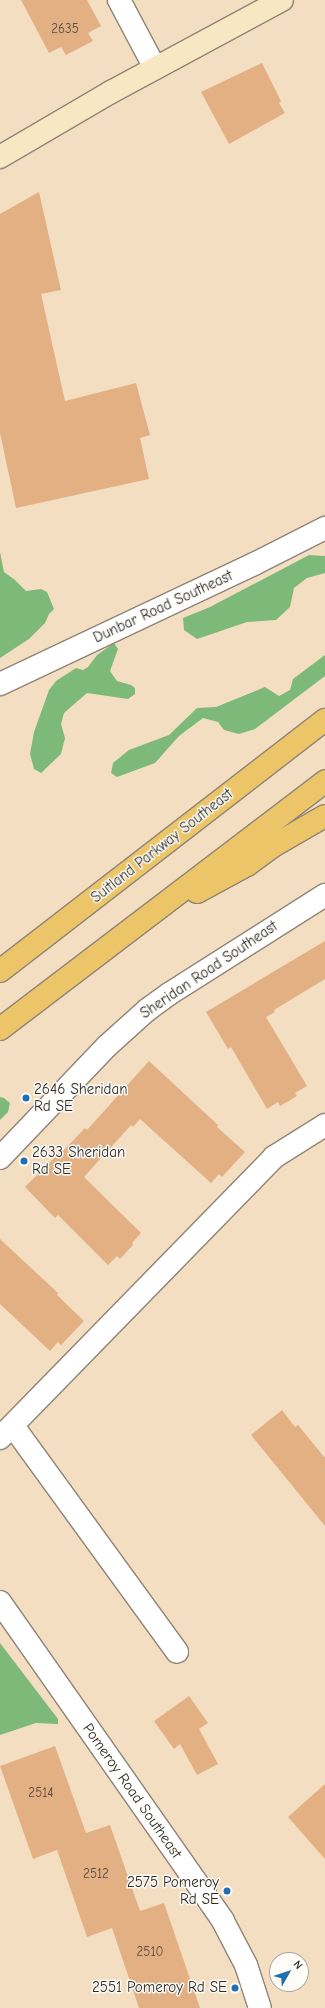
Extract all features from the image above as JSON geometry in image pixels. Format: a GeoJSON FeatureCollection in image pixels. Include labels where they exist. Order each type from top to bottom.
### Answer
{"type":"FeatureCollection","features":[{"type":"Feature","properties":{"kind":"highway","name":"Suitland Parkway Southeast"},"geometry":{"type":"LineString","coordinates":[[0,972],[324,721]]}},
{"type":"Feature","properties":{"kind":"highway"},"geometry":{"type":"LineString","coordinates":[[0,1029],[325,781]]}},
{"type":"Feature","properties":{"kind":"highway"},"geometry":{"type":"LineString","coordinates":[[136,925],[248,865],[279,843],[325,816]]}},
{"type":"Feature","properties":{"kind":"main road"},"geometry":{"type":"LineString","coordinates":[[0,157],[155,68],[282,0]]}},
{"type":"Feature","properties":{"kind":"street"},"geometry":{"type":"LineString","coordinates":[[119,0],[155,68]]}},
{"type":"Feature","properties":{"kind":"street","name":"Dunbar Road Southeast"},"geometry":{"type":"LineString","coordinates":[[0,684],[254,564],[325,528]]}},
{"type":"Feature","properties":{"kind":"street","name":"Sheridan Road Southeast"},"geometry":{"type":"LineString","coordinates":[[0,1158],[107,1046],[147,1010],[169,994],[325,895]]}},
{"type":"Feature","properties":{"kind":"street"},"geometry":{"type":"LineString","coordinates":[[177,1652],[6,1432],[274,1157],[325,1125]]}},
{"type":"Feature","properties":{"kind":"street","name":"Pomeroy Road Southeast"},"geometry":{"type":"LineString","coordinates":[[0,1602],[223,1921],[246,1965],[260,2008]]}},
{"type":"Feature","properties":{"kind":"green space"},"geometry":{"type":"Polygon","coordinates":[[[0,552],[4,572],[26,591],[41,589],[47,592],[54,609],[49,614],[45,623],[29,639],[0,658],[0,552]]]}},
{"type":"Feature","properties":{"kind":"green space"},"geometry":{"type":"Polygon","coordinates":[[[309,555],[325,556],[325,573],[307,578],[294,588],[290,607],[276,620],[247,622],[197,639],[184,630],[183,618],[210,607],[309,555]]]}},
{"type":"Feature","properties":{"kind":"green space"},"geometry":{"type":"Polygon","coordinates":[[[114,643],[118,649],[110,671],[117,681],[131,685],[135,688],[135,694],[128,699],[87,693],[64,713],[61,724],[65,738],[61,754],[41,773],[34,769],[30,754],[34,732],[49,690],[56,681],[76,668],[83,670],[88,667],[97,655],[114,643]]]}},
{"type":"Feature","properties":{"kind":"green space"},"geometry":{"type":"Polygon","coordinates":[[[325,655],[325,676],[255,729],[239,734],[224,730],[218,722],[203,718],[179,736],[155,763],[117,777],[111,773],[113,763],[129,750],[169,735],[197,708],[216,707],[265,687],[279,696],[290,690],[293,679],[325,655]]]}},
{"type":"Feature","properties":{"kind":"green space"},"geometry":{"type":"Polygon","coordinates":[[[0,1097],[4,1098],[10,1103],[8,1112],[0,1120],[0,1097]]]}},
{"type":"Feature","properties":{"kind":"green space"},"geometry":{"type":"Polygon","coordinates":[[[0,1643],[58,1719],[58,1724],[36,1723],[0,1735],[0,1643]]]}},
{"type":"Feature","properties":{"kind":"building"},"geometry":{"type":"Polygon","coordinates":[[[21,0],[87,0],[101,26],[88,33],[93,41],[66,55],[61,47],[49,53],[21,0]]]}},
{"type":"Feature","properties":{"kind":"building"},"geometry":{"type":"Polygon","coordinates":[[[262,63],[281,101],[279,103],[285,113],[229,144],[201,92],[262,63]]]}},
{"type":"Feature","properties":{"kind":"building"},"geometry":{"type":"Polygon","coordinates":[[[39,192],[61,290],[41,294],[65,401],[136,383],[150,435],[140,438],[149,479],[16,508],[0,433],[0,214],[39,192]]]}},
{"type":"Feature","properties":{"kind":"building"},"geometry":{"type":"Polygon","coordinates":[[[325,941],[325,979],[274,1010],[275,1012],[266,1017],[307,1086],[295,1093],[297,1096],[280,1106],[278,1102],[267,1109],[231,1047],[228,1049],[206,1012],[325,941]]]}},
{"type":"Feature","properties":{"kind":"building"},"geometry":{"type":"Polygon","coordinates":[[[149,1061],[245,1152],[222,1177],[219,1174],[211,1183],[140,1119],[133,1127],[131,1125],[84,1177],[141,1233],[132,1243],[133,1245],[120,1259],[117,1256],[108,1265],[58,1215],[55,1218],[25,1187],[85,1128],[87,1130],[149,1061]]]}},
{"type":"Feature","properties":{"kind":"building"},"geometry":{"type":"Polygon","coordinates":[[[0,1239],[58,1293],[57,1295],[84,1321],[61,1345],[58,1342],[50,1351],[0,1304],[0,1239]]]}},
{"type":"Feature","properties":{"kind":"building"},"geometry":{"type":"Polygon","coordinates":[[[282,1410],[295,1427],[298,1425],[325,1458],[325,1526],[251,1435],[282,1410]]]}},
{"type":"Feature","properties":{"kind":"building"},"geometry":{"type":"Polygon","coordinates":[[[189,1696],[208,1723],[199,1729],[218,1764],[197,1775],[180,1744],[174,1749],[154,1721],[189,1696]]]}},
{"type":"Feature","properties":{"kind":"building"},"geometry":{"type":"Polygon","coordinates":[[[55,1746],[86,1833],[110,1825],[140,1911],[164,1903],[200,2008],[139,2008],[112,1928],[87,1937],[57,1850],[33,1859],[0,1766],[55,1746]]]}},
{"type":"Feature","properties":{"kind":"building"},"geometry":{"type":"Polygon","coordinates":[[[325,1784],[325,1859],[288,1817],[325,1784]]]}},
{"type":"Feature","properties":{"kind":"place","name":"2646 Sheridan Rd SE"},"geometry":{"type":"Point","coordinates":[26,1098]}},
{"type":"Feature","properties":{"kind":"place","name":"2633 Sheridan Rd SE"},"geometry":{"type":"Point","coordinates":[24,1161]}},
{"type":"Feature","properties":{"kind":"place","name":"2575 Pomeroy Rd SE"},"geometry":{"type":"Point","coordinates":[227,1891]}},
{"type":"Feature","properties":{"kind":"place","name":"2551 Pomeroy Rd SE"},"geometry":{"type":"Point","coordinates":[235,1988]}}]}
